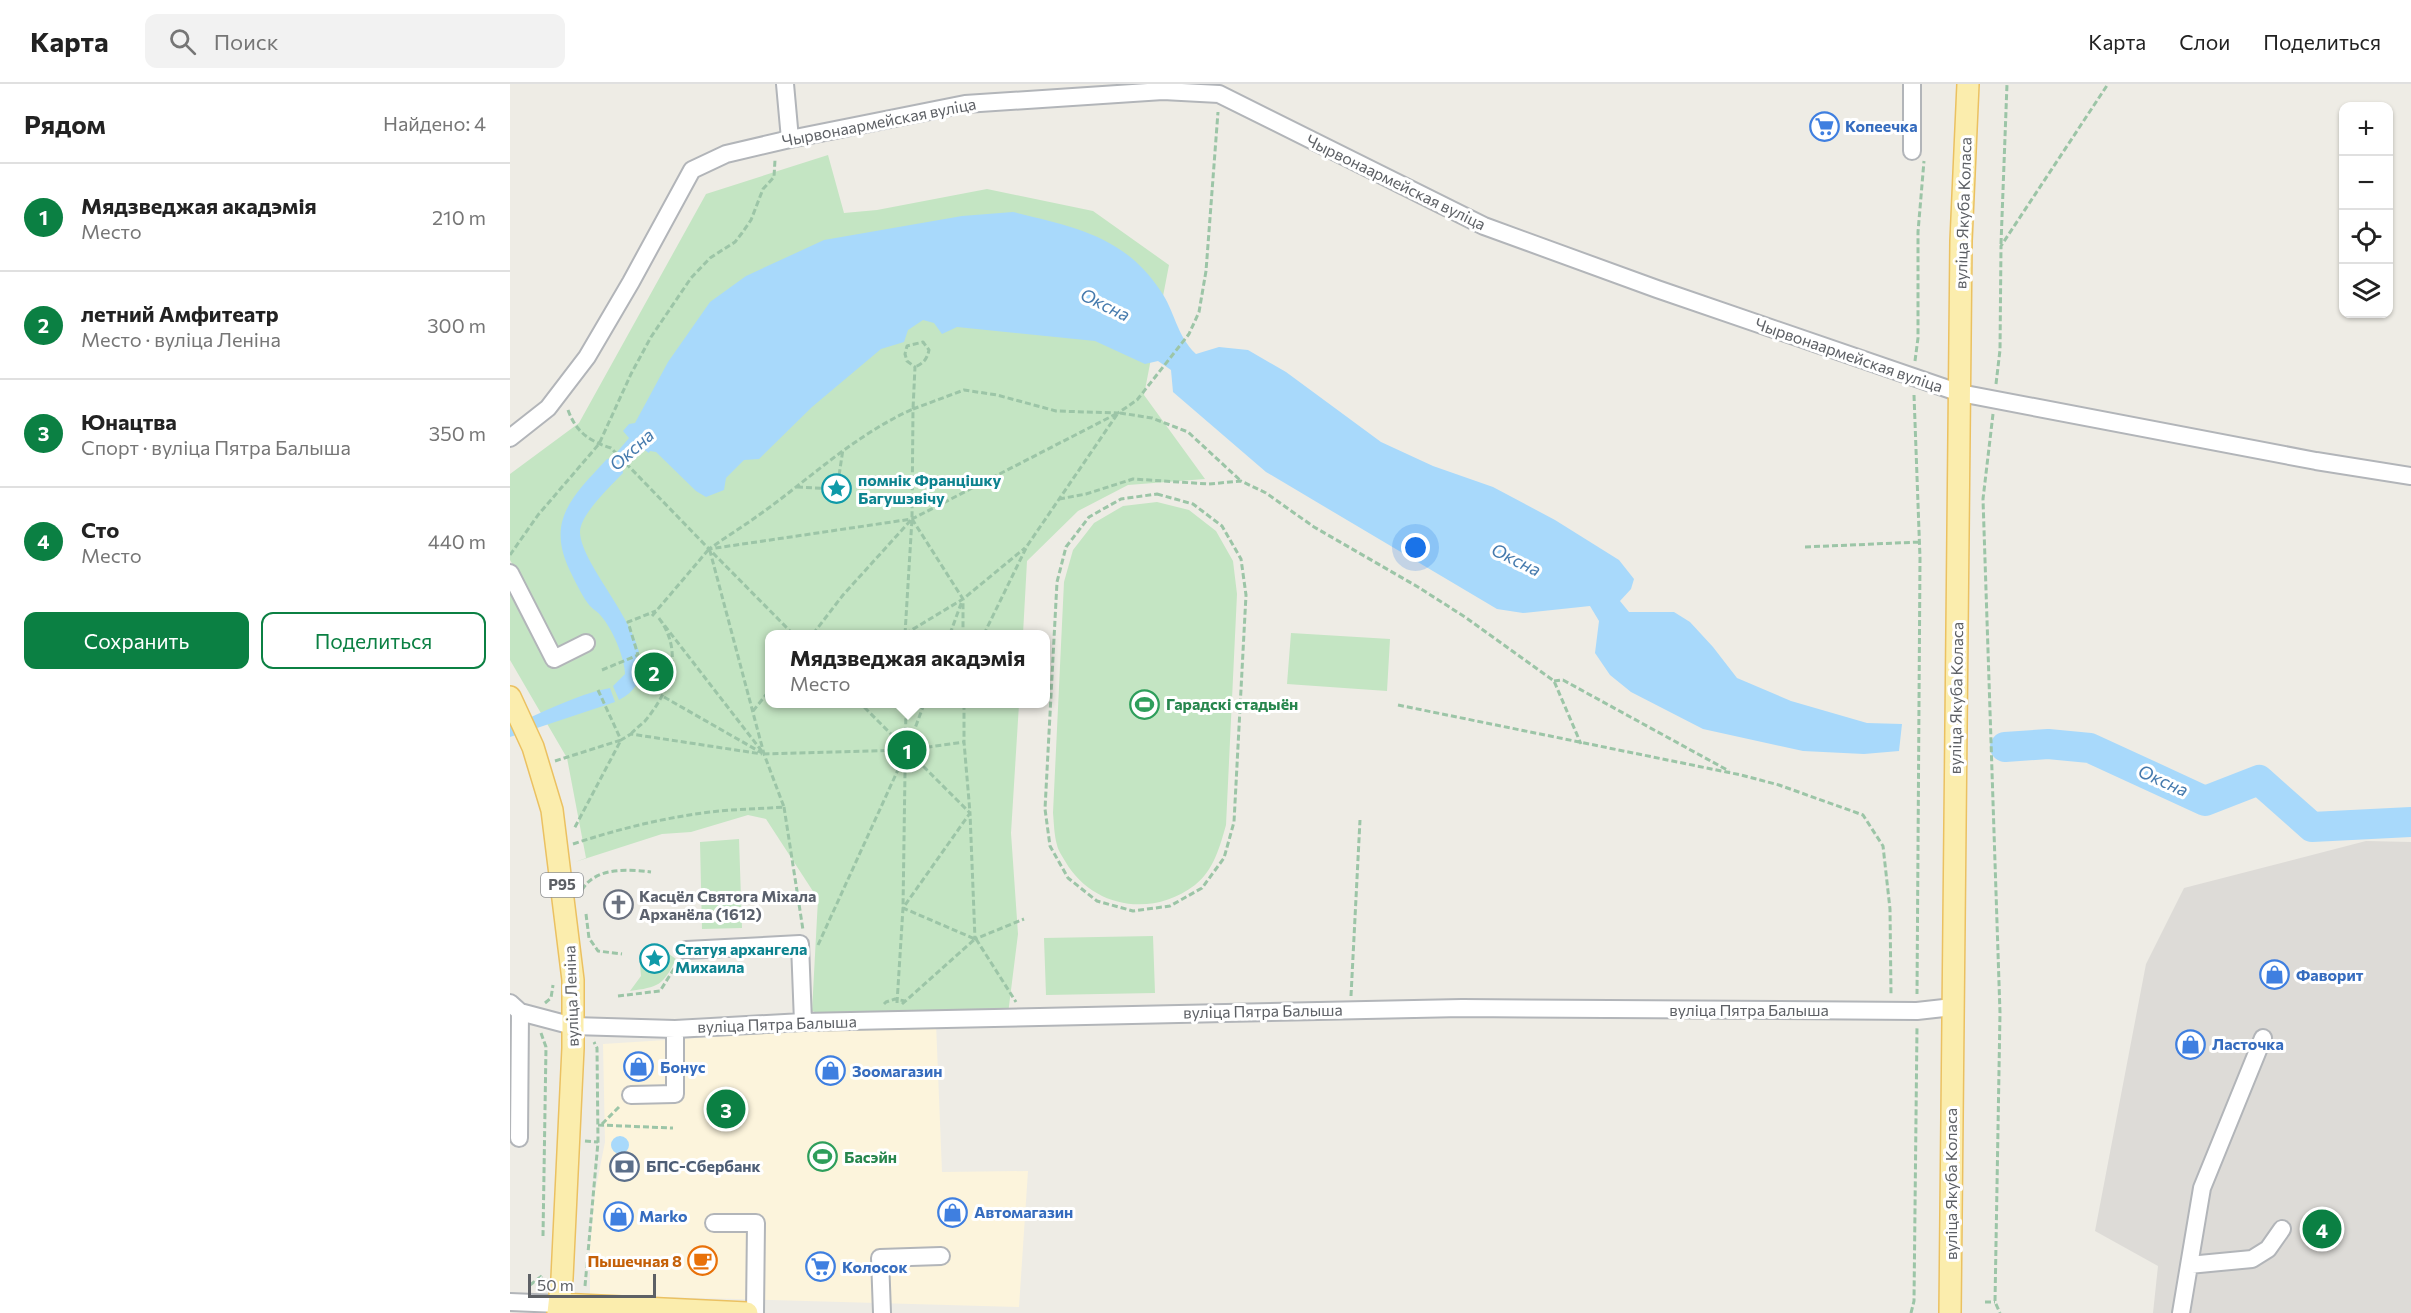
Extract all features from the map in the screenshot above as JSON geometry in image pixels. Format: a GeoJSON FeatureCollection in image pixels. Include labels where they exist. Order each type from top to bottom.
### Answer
{"type":"FeatureCollection","features":[{"type":"Feature","properties":{"kind":"main road","name":"вуліца Якуба Коласа"},"geometry":{"type":"LineString","coordinates":[[1950,1313],[1961,241],[1968,84]]}},
{"type":"Feature","properties":{"kind":"main road","name":"вуліца Леніна"},"geometry":{"type":"LineString","coordinates":[[510,697],[533,747],[552,810],[573,980],[573,1026],[559,1309]]}},
{"type":"Feature","properties":{"kind":"main road"},"geometry":{"type":"LineString","coordinates":[[559,1309],[736,1313]]}},
{"type":"Feature","properties":{"kind":"street"},"geometry":{"type":"LineString","coordinates":[[784,84],[790,139]]}},
{"type":"Feature","properties":{"kind":"street"},"geometry":{"type":"LineString","coordinates":[[1912,84],[1918,151]]}},
{"type":"Feature","properties":{"kind":"street","name":"Чырвонаармейская вуліца"},"geometry":{"type":"LineString","coordinates":[[510,438],[548,408],[587,357],[692,170],[726,154],[965,104],[1163,91],[1219,94],[1485,226],[1582,263],[1960,393],[2304,459],[2411,476]]}},
{"type":"Feature","properties":{"kind":"street"},"geometry":{"type":"LineString","coordinates":[[510,573],[554,659],[586,643]]}},
{"type":"Feature","properties":{"kind":"street"},"geometry":{"type":"LineString","coordinates":[[686,950],[800,944],[803,1022]]}},
{"type":"Feature","properties":{"kind":"street","name":"вуліца Пятра Балыша"},"geometry":{"type":"LineString","coordinates":[[515,1008],[573,1026],[675,1029],[803,1022],[1350,1010],[1474,1008],[1917,1011],[1953,1007]]}},
{"type":"Feature","properties":{"kind":"street"},"geometry":{"type":"LineString","coordinates":[[515,1008],[519,1138]]}},
{"type":"Feature","properties":{"kind":"street"},"geometry":{"type":"LineString","coordinates":[[631,1095],[675,1094],[675,1029]]}},
{"type":"Feature","properties":{"kind":"street"},"geometry":{"type":"LineString","coordinates":[[2181,1313],[2202,1188],[2263,1038]]}},
{"type":"Feature","properties":{"kind":"street"},"geometry":{"type":"LineString","coordinates":[[714,1223],[756,1222],[755,1313]]}},
{"type":"Feature","properties":{"kind":"street"},"geometry":{"type":"LineString","coordinates":[[2189,1265],[2252,1259],[2268,1249],[2282,1229]]}},
{"type":"Feature","properties":{"kind":"street"},"geometry":{"type":"LineString","coordinates":[[882,1313],[879,1258],[941,1256]]}},
{"type":"Feature","properties":{"kind":"street"},"geometry":{"type":"LineString","coordinates":[[510,1302],[559,1309]]}},
{"type":"Feature","properties":{"kind":"path"},"geometry":{"type":"LineString","coordinates":[[2000,1313],[1995,1302],[2000,1012],[1983,499],[2000,350],[2007,84]]}},
{"type":"Feature","properties":{"kind":"path"},"geometry":{"type":"LineString","coordinates":[[2001,246],[2108,84]]}},
{"type":"Feature","properties":{"kind":"path"},"geometry":{"type":"LineString","coordinates":[[709,549],[912,519],[1118,413],[1137,400],[1189,334],[1199,312],[1206,271],[1219,94]]}},
{"type":"Feature","properties":{"kind":"path"},"geometry":{"type":"LineString","coordinates":[[510,555],[538,515],[599,444],[631,374],[651,337],[700,267],[735,242],[751,220],[763,189],[774,177],[774,163],[790,139]]}},
{"type":"Feature","properties":{"kind":"path"},"geometry":{"type":"LineString","coordinates":[[1911,1313],[1914,1301],[1920,542],[1913,377],[1918,339],[1918,151]]}},
{"type":"Feature","properties":{"kind":"path"},"geometry":{"type":"LineString","coordinates":[[923,342],[929,350],[928,356],[924,363],[915,367],[907,361],[905,354],[908,346],[923,342]]}},
{"type":"Feature","properties":{"kind":"path"},"geometry":{"type":"LineString","coordinates":[[905,630],[912,519],[915,367]]}},
{"type":"Feature","properties":{"kind":"path"},"geometry":{"type":"LineString","coordinates":[[652,616],[709,549],[769,508],[843,448],[894,417],[964,390],[998,395],[1056,411],[1118,413],[1152,418],[1188,432],[1241,481],[1266,493],[1314,527],[1446,605],[1554,681],[1581,743]]}},
{"type":"Feature","properties":{"kind":"path"},"geometry":{"type":"LineString","coordinates":[[561,391],[574,427],[599,444],[612,448],[789,630]]}},
{"type":"Feature","properties":{"kind":"path"},"geometry":{"type":"LineString","coordinates":[[986,630],[1027,546],[1118,413]]}},
{"type":"Feature","properties":{"kind":"path"},"geometry":{"type":"LineString","coordinates":[[795,487],[837,489],[843,448]]}},
{"type":"Feature","properties":{"kind":"path"},"geometry":{"type":"LineString","coordinates":[[1059,499],[1086,494],[1133,479],[1209,484],[1241,481]]}},
{"type":"Feature","properties":{"kind":"path"},"geometry":{"type":"LineString","coordinates":[[1157,494],[1193,504],[1222,526],[1241,559],[1246,595],[1234,822],[1224,858],[1202,888],[1170,906],[1133,911],[1097,901],[1068,878],[1050,846],[1045,810],[1057,582],[1066,547],[1089,517],[1121,499],[1157,494]]}},
{"type":"Feature","properties":{"kind":"path"},"geometry":{"type":"LineString","coordinates":[[912,519],[963,599],[963,630]]}},
{"type":"Feature","properties":{"kind":"path"},"geometry":{"type":"LineString","coordinates":[[816,630],[843,595],[912,519]]}},
{"type":"Feature","properties":{"kind":"path"},"geometry":{"type":"LineString","coordinates":[[1805,547],[1920,542]]}},
{"type":"Feature","properties":{"kind":"path"},"geometry":{"type":"LineString","coordinates":[[912,630],[963,599],[1027,546]]}},
{"type":"Feature","properties":{"kind":"path"},"geometry":{"type":"LineString","coordinates":[[709,549],[764,754],[784,807],[803,931]]}},
{"type":"Feature","properties":{"kind":"path"},"geometry":{"type":"LineString","coordinates":[[951,630],[963,599]]}},
{"type":"Feature","properties":{"kind":"path"},"geometry":{"type":"LineString","coordinates":[[602,670],[638,655],[628,622],[656,611]]}},
{"type":"Feature","properties":{"kind":"path"},"geometry":{"type":"LineString","coordinates":[[547,764],[621,740],[646,720],[663,697],[669,683],[671,651],[666,631],[658,617],[764,754]]}},
{"type":"Feature","properties":{"kind":"path"},"geometry":{"type":"LineString","coordinates":[[1554,681],[1563,680],[1734,773]]}},
{"type":"Feature","properties":{"kind":"path"},"geometry":{"type":"LineString","coordinates":[[598,690],[621,740]]}},
{"type":"Feature","properties":{"kind":"path"},"geometry":{"type":"LineString","coordinates":[[753,711],[765,695]]}},
{"type":"Feature","properties":{"kind":"path"},"geometry":{"type":"LineString","coordinates":[[663,697],[764,754]]}},
{"type":"Feature","properties":{"kind":"path"},"geometry":{"type":"LineString","coordinates":[[1398,705],[1734,773],[1779,785],[1863,815],[1883,846],[1890,909],[1891,1011]]}},
{"type":"Feature","properties":{"kind":"path"},"geometry":{"type":"LineString","coordinates":[[865,708],[970,813]]}},
{"type":"Feature","properties":{"kind":"path"},"geometry":{"type":"LineString","coordinates":[[897,1008],[903,908],[908,742],[906,708]]}},
{"type":"Feature","properties":{"kind":"path"},"geometry":{"type":"LineString","coordinates":[[908,742],[922,708]]}},
{"type":"Feature","properties":{"kind":"path"},"geometry":{"type":"LineString","coordinates":[[964,708],[975,939],[1016,1003]]}},
{"type":"Feature","properties":{"kind":"path"},"geometry":{"type":"LineString","coordinates":[[631,734],[764,754],[896,751],[964,742]]}},
{"type":"Feature","properties":{"kind":"path"},"geometry":{"type":"LineString","coordinates":[[570,837],[621,740]]}},
{"type":"Feature","properties":{"kind":"path"},"geometry":{"type":"LineString","coordinates":[[900,765],[896,760],[896,751],[901,744],[908,742],[917,746],[918,749]]}},
{"type":"Feature","properties":{"kind":"path"},"geometry":{"type":"LineString","coordinates":[[900,765],[913,764],[918,749]]}},
{"type":"Feature","properties":{"kind":"path"},"geometry":{"type":"LineString","coordinates":[[813,954],[907,750]]}},
{"type":"Feature","properties":{"kind":"path"},"geometry":{"type":"LineString","coordinates":[[565,846],[615,830],[661,820],[711,812],[784,807]]}},
{"type":"Feature","properties":{"kind":"path"},"geometry":{"type":"LineString","coordinates":[[903,908],[970,813]]}},
{"type":"Feature","properties":{"kind":"path"},"geometry":{"type":"LineString","coordinates":[[1350,1010],[1360,820]]}},
{"type":"Feature","properties":{"kind":"path"},"geometry":{"type":"LineString","coordinates":[[583,899],[582,889],[588,880],[616,870],[651,872]]}},
{"type":"Feature","properties":{"kind":"path"},"geometry":{"type":"LineString","coordinates":[[903,908],[975,939]]}},
{"type":"Feature","properties":{"kind":"path"},"geometry":{"type":"LineString","coordinates":[[585,909],[589,938],[598,951],[622,954]]}},
{"type":"Feature","properties":{"kind":"path"},"geometry":{"type":"LineString","coordinates":[[897,1008],[975,939],[1024,919]]}},
{"type":"Feature","properties":{"kind":"path"},"geometry":{"type":"LineString","coordinates":[[618,996],[660,990],[686,950]]}},
{"type":"Feature","properties":{"kind":"path"},"geometry":{"type":"LineString","coordinates":[[897,1008],[909,1008]]}},
{"type":"Feature","properties":{"kind":"path"},"geometry":{"type":"LineString","coordinates":[[541,1032],[546,1047],[543,1244]]}},
{"type":"Feature","properties":{"kind":"path"},"geometry":{"type":"LineString","coordinates":[[546,1047],[554,1047]]}},
{"type":"Feature","properties":{"kind":"path"},"geometry":{"type":"LineString","coordinates":[[631,1095],[600,1125],[673,1128]]}},
{"type":"Feature","properties":{"kind":"path"},"geometry":{"type":"LineString","coordinates":[[521,1285],[532,1285],[543,1277],[543,1266]]}},
{"type":"Feature","properties":{"kind":"path"},"geometry":{"type":"LineString","coordinates":[[1914,1301],[1921,1301]]}},
{"type":"Feature","properties":{"kind":"path"},"geometry":{"type":"LineString","coordinates":[[1985,1302],[1995,1302]]}},
{"type":"Feature","properties":{"kind":"shaded area"},"geometry":{"type":"Polygon","coordinates":[[[2366,841],[2411,842],[2411,1313],[2153,1313],[2158,1266],[2095,1231],[2146,964],[2184,888],[2366,841]]]}},
{"type":"Feature","properties":{"kind":"shaded area"},"geometry":{"type":"Polygon","coordinates":[[[936,1023],[942,1172],[1028,1171],[1019,1307],[590,1295],[590,1247],[595,1192],[605,1142],[603,1044],[936,1023]]]}},
{"type":"Feature","properties":{"kind":"green space"},"geometry":{"type":"Polygon","coordinates":[[[828,155],[844,213],[877,210],[987,189],[1093,211],[1169,265],[1144,395],[1205,479],[1128,485],[1078,511],[1027,561],[1023,630],[765,630],[765,708],[1019,708],[1011,833],[1018,934],[1008,1014],[823,1015],[812,1011],[818,899],[766,819],[748,815],[691,832],[662,834],[575,862],[586,858],[567,758],[510,660],[510,572],[515,569],[510,560],[510,474],[579,423],[706,194],[828,155]]]}},
{"type":"Feature","properties":{"kind":"green space","name":"Гарадскі стадыён"},"geometry":{"type":"Polygon","coordinates":[[[1157,502],[1189,510],[1216,531],[1233,561],[1237,594],[1226,825],[1212,865],[1195,885],[1160,902],[1124,903],[1107,898],[1091,889],[1077,877],[1058,847],[1055,833],[1053,813],[1064,582],[1073,550],[1094,523],[1123,506],[1157,502]]]}},
{"type":"Feature","properties":{"kind":"green space"},"geometry":{"type":"Polygon","coordinates":[[[1291,633],[1390,639],[1387,691],[1287,684],[1291,633]]]}},
{"type":"Feature","properties":{"kind":"green space"},"geometry":{"type":"Polygon","coordinates":[[[739,839],[742,928],[702,929],[700,842],[739,839]]]}},
{"type":"Feature","properties":{"kind":"green space"},"geometry":{"type":"Polygon","coordinates":[[[1153,936],[1155,993],[1046,995],[1044,938],[1153,936]]]}},
{"type":"Feature","properties":{"kind":"green space"},"geometry":{"type":"Polygon","coordinates":[[[669,954],[676,959],[659,984],[630,991],[641,976],[640,964],[649,957],[669,954]]]}},
{"type":"Feature","properties":{"kind":"water"},"geometry":{"type":"Polygon","coordinates":[[[1013,212],[1095,236],[1130,257],[1146,271],[1160,290],[1184,339],[1196,354],[1219,347],[1248,350],[1286,372],[1381,442],[1433,466],[1493,487],[1555,520],[1619,560],[1634,579],[1631,589],[1620,601],[1629,612],[1674,612],[1690,622],[1737,678],[1791,701],[1867,723],[1902,724],[1899,751],[1864,754],[1803,751],[1703,729],[1631,692],[1610,675],[1595,653],[1599,621],[1590,606],[1523,613],[1497,609],[1266,472],[1173,392],[1171,370],[1158,361],[1145,364],[1095,341],[957,327],[942,334],[934,323],[923,320],[908,330],[904,342],[881,349],[812,407],[759,459],[744,460],[726,478],[724,490],[706,497],[696,491],[656,452],[650,451],[649,453],[640,447],[622,464],[623,473],[590,510],[581,526],[580,533],[585,551],[636,643],[641,665],[636,685],[619,700],[613,686],[625,674],[620,652],[609,628],[600,615],[587,603],[572,575],[564,556],[561,539],[562,525],[573,498],[629,438],[623,431],[629,424],[635,423],[668,362],[710,302],[746,276],[824,240],[962,216],[1013,212]]]}},
{"type":"Feature","properties":{"kind":"water"},"geometry":{"type":"Polygon","coordinates":[[[610,688],[615,702],[510,737],[510,726],[571,700],[610,688]]]}},
{"type":"Feature","properties":{"kind":"water"},"geometry":{"type":"Polygon","coordinates":[[[620,1136],[626,1139],[629,1145],[626,1151],[620,1154],[614,1151],[611,1145],[614,1139],[620,1136]]]}},
{"type":"Feature","properties":{"kind":"waterway","name":"Оксна"},"geometry":{"type":"LineString","coordinates":[[2005,747],[2048,744],[2090,748],[2205,801],[2259,780],[2312,827],[2411,822]]}},
{"type":"Feature","properties":{"kind":"place","name":"Копеечка"},"geometry":{"type":"Point","coordinates":[1824,126]}},
{"type":"Feature","properties":{"kind":"place","name":"помнік Францішку Багушэвічу"},"geometry":{"type":"Point","coordinates":[837,489]}},
{"type":"Feature","properties":{"kind":"place","name":"летний Амфитеатр"},"geometry":{"type":"Point","coordinates":[654,672]}},
{"type":"Feature","properties":{"kind":"place","name":"Гарадскі стадыён"},"geometry":{"type":"Point","coordinates":[1145,704]}},
{"type":"Feature","properties":{"kind":"place","name":"Мядзведжая акадэмія"},"geometry":{"type":"Point","coordinates":[907,750]}},
{"type":"Feature","properties":{"kind":"place","name":"Касцёл Святога Міхала Арханёла (1612)"},"geometry":{"type":"Point","coordinates":[618,905]}},
{"type":"Feature","properties":{"kind":"place","name":"Статуя архангела Михаила"},"geometry":{"type":"Point","coordinates":[654,958]}},
{"type":"Feature","properties":{"kind":"place","name":"Фаворит"},"geometry":{"type":"Point","coordinates":[2275,975]}},
{"type":"Feature","properties":{"kind":"place","name":"Ласточка"},"geometry":{"type":"Point","coordinates":[2191,1044]}},
{"type":"Feature","properties":{"kind":"place","name":"Бонус"},"geometry":{"type":"Point","coordinates":[639,1067]}},
{"type":"Feature","properties":{"kind":"place","name":"Зоомагазин"},"geometry":{"type":"Point","coordinates":[831,1071]}},
{"type":"Feature","properties":{"kind":"place","name":"Юнацтва"},"geometry":{"type":"Point","coordinates":[726,1109]}},
{"type":"Feature","properties":{"kind":"place","name":"Басэйн"},"geometry":{"type":"Point","coordinates":[823,1157]}},
{"type":"Feature","properties":{"kind":"place","name":"БПС-Сбербанк"},"geometry":{"type":"Point","coordinates":[625,1166]}},
{"type":"Feature","properties":{"kind":"place","name":"Автомагазин"},"geometry":{"type":"Point","coordinates":[953,1212]}},
{"type":"Feature","properties":{"kind":"place","name":"Marko"},"geometry":{"type":"Point","coordinates":[618,1216]}},
{"type":"Feature","properties":{"kind":"place","name":"Сто"},"geometry":{"type":"Point","coordinates":[2322,1229]}},
{"type":"Feature","properties":{"kind":"place","name":"Пышечная 8"},"geometry":{"type":"Point","coordinates":[703,1261]}},
{"type":"Feature","properties":{"kind":"place","name":"Колосок"},"geometry":{"type":"Point","coordinates":[821,1267]}}]}
